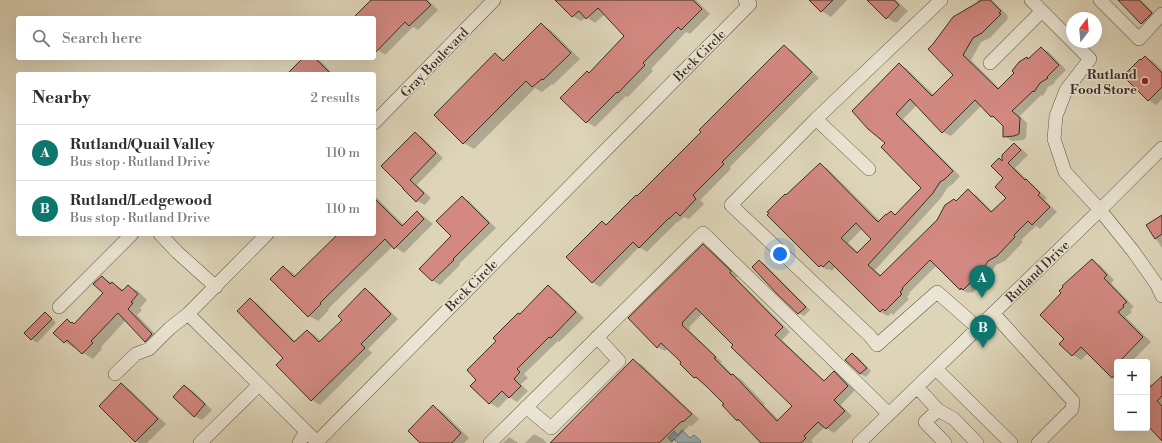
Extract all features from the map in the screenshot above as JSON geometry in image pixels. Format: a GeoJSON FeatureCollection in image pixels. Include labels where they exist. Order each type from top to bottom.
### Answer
{"type":"FeatureCollection","features":[{"type":"Feature","properties":{"kind":"street","name":"Beck Circle"},"geometry":{"type":"LineString","coordinates":[[188,314],[316,442],[750,4],[745,0]]}},
{"type":"Feature","properties":{"kind":"street"},"geometry":{"type":"LineString","coordinates":[[941,0],[816,119],[731,205],[869,335],[877,346],[937,292],[978,328]]}},
{"type":"Feature","properties":{"kind":"street"},"geometry":{"type":"LineString","coordinates":[[1031,0],[1066,34]]}},
{"type":"Feature","properties":{"kind":"street"},"geometry":{"type":"LineString","coordinates":[[1100,0],[1139,39],[1162,14]]}},
{"type":"Feature","properties":{"kind":"street","name":"Gray Boulevard"},"geometry":{"type":"LineString","coordinates":[[376,121],[486,3]]}},
{"type":"Feature","properties":{"kind":"street"},"geometry":{"type":"LineString","coordinates":[[990,63],[1042,11]]}},
{"type":"Feature","properties":{"kind":"street"},"geometry":{"type":"LineString","coordinates":[[1080,48],[1090,59],[1066,90],[1056,116],[1054,139],[1065,172],[1100,210],[1133,251],[1162,296]]}},
{"type":"Feature","properties":{"kind":"street"},"geometry":{"type":"LineString","coordinates":[[816,119],[868,168]]}},
{"type":"Feature","properties":{"kind":"street","name":"Rutland Drive"},"geometry":{"type":"LineString","coordinates":[[859,443],[1162,148]]}},
{"type":"Feature","properties":{"kind":"street"},"geometry":{"type":"LineString","coordinates":[[490,443],[703,233],[889,414]]}},
{"type":"Feature","properties":{"kind":"street"},"geometry":{"type":"LineString","coordinates":[[59,307],[130,236]]}},
{"type":"Feature","properties":{"kind":"street"},"geometry":{"type":"LineString","coordinates":[[162,236],[177,252],[216,287]]}},
{"type":"Feature","properties":{"kind":"street"},"geometry":{"type":"LineString","coordinates":[[115,374],[136,354],[149,348],[170,328],[188,314],[265,236]]}},
{"type":"Feature","properties":{"kind":"street"},"geometry":{"type":"LineString","coordinates":[[993,313],[1073,401],[1072,409],[1038,443]]}},
{"type":"Feature","properties":{"kind":"street"},"geometry":{"type":"LineString","coordinates":[[526,407],[551,428],[614,366],[619,361],[597,337]]}},
{"type":"Feature","properties":{"kind":"street"},"geometry":{"type":"LineString","coordinates":[[936,369],[1011,443]]}},
{"type":"Feature","properties":{"kind":"street"},"geometry":{"type":"LineString","coordinates":[[200,443],[259,385]]}},
{"type":"Feature","properties":{"kind":"street"},"geometry":{"type":"LineString","coordinates":[[917,387],[938,410],[954,419],[977,443]]}},
{"type":"Feature","properties":{"kind":"street"},"geometry":{"type":"LineString","coordinates":[[938,410],[925,422],[945,443]]}},
{"type":"Feature","properties":{"kind":"street"},"geometry":{"type":"LineString","coordinates":[[300,443],[306,431]]}},
{"type":"Feature","properties":{"kind":"water"},"geometry":{"type":"Polygon","coordinates":[[[682,430],[690,438],[694,435],[701,441],[700,443],[678,443],[674,439],[672,442],[668,438],[674,431],[678,435],[682,430]]]}},
{"type":"Feature","properties":{"kind":"building"},"geometry":{"type":"Polygon","coordinates":[[[371,0],[426,0],[431,5],[409,26],[405,22],[376,52],[376,16],[355,16],[371,0]]]}},
{"type":"Feature","properties":{"kind":"building"},"geometry":{"type":"Polygon","coordinates":[[[555,0],[693,0],[702,9],[681,30],[678,27],[643,63],[645,65],[586,123],[560,98],[587,71],[589,73],[624,36],[598,8],[586,19],[579,11],[572,17],[555,0]]]}},
{"type":"Feature","properties":{"kind":"building"},"geometry":{"type":"Polygon","coordinates":[[[809,0],[833,0],[821,12],[809,0]]]}},
{"type":"Feature","properties":{"kind":"building"},"geometry":{"type":"Polygon","coordinates":[[[867,0],[894,0],[899,5],[886,19],[867,0]]]}},
{"type":"Feature","properties":{"kind":"building"},"geometry":{"type":"Polygon","coordinates":[[[982,0],[990,0],[1001,11],[999,13],[1001,14],[982,33],[973,38],[963,55],[998,89],[1014,73],[1012,71],[1019,62],[1027,57],[1028,59],[1041,47],[1059,65],[1047,77],[1048,78],[1040,83],[1034,92],[1033,91],[1012,111],[1020,118],[1019,134],[1014,136],[1003,137],[1003,126],[993,116],[991,117],[975,100],[942,133],[910,99],[896,114],[953,171],[940,182],[933,193],[868,265],[880,276],[937,220],[945,205],[954,199],[956,201],[968,189],[991,212],[1006,198],[995,187],[1003,178],[991,166],[999,158],[1002,161],[1002,155],[1014,143],[1021,150],[1008,163],[1040,193],[1038,195],[1050,207],[1032,225],[1028,221],[997,256],[988,261],[981,272],[963,290],[961,288],[960,290],[930,260],[902,288],[903,289],[900,292],[902,294],[885,311],[883,309],[880,312],[829,261],[823,267],[821,265],[819,267],[767,215],[769,213],[767,212],[820,163],[878,222],[891,211],[895,215],[921,188],[881,147],[885,143],[868,129],[852,111],[899,63],[932,96],[953,75],[928,49],[953,17],[982,0]],[[856,223],[841,238],[857,253],[871,239],[856,223]]]}},
{"type":"Feature","properties":{"kind":"building"},"geometry":{"type":"Polygon","coordinates":[[[1118,0],[1139,0],[1152,13],[1141,24],[1118,0]]]}},
{"type":"Feature","properties":{"kind":"building"},"geometry":{"type":"Polygon","coordinates":[[[541,23],[571,53],[543,80],[542,79],[532,87],[526,81],[463,144],[434,115],[495,53],[503,61],[541,23]]]}},
{"type":"Feature","properties":{"kind":"building"},"geometry":{"type":"Polygon","coordinates":[[[784,45],[812,72],[722,162],[724,164],[693,195],[696,199],[680,216],[676,212],[639,248],[633,242],[592,283],[566,257],[602,221],[606,225],[636,195],[637,196],[701,132],[699,130],[784,45]]]}},
{"type":"Feature","properties":{"kind":"building","name":"Rutland Food Store"},"geometry":{"type":"Polygon","coordinates":[[[1145,56],[1162,73],[1162,87],[1148,101],[1123,76],[1145,56]]]}},
{"type":"Feature","properties":{"kind":"building"},"geometry":{"type":"Polygon","coordinates":[[[301,60],[317,60],[329,72],[289,72],[301,60]]]}},
{"type":"Feature","properties":{"kind":"building"},"geometry":{"type":"Polygon","coordinates":[[[415,132],[436,153],[410,180],[424,193],[416,202],[381,166],[415,132]]]}},
{"type":"Feature","properties":{"kind":"building"},"geometry":{"type":"Polygon","coordinates":[[[462,196],[489,223],[432,281],[419,269],[451,236],[436,221],[462,196]]]}},
{"type":"Feature","properties":{"kind":"building"},"geometry":{"type":"Polygon","coordinates":[[[376,200],[402,226],[417,211],[424,219],[394,249],[385,239],[320,303],[321,304],[308,317],[270,279],[283,266],[294,277],[336,236],[376,236],[376,200]]]}},
{"type":"Feature","properties":{"kind":"building"},"geometry":{"type":"Polygon","coordinates":[[[1162,215],[1162,234],[1155,239],[1146,225],[1162,215]]]}},
{"type":"Feature","properties":{"kind":"building"},"geometry":{"type":"Polygon","coordinates":[[[703,244],[731,271],[730,273],[783,327],[775,335],[824,381],[834,371],[848,386],[834,400],[845,411],[826,429],[818,422],[804,436],[806,438],[801,443],[761,443],[738,419],[737,421],[722,405],[724,404],[707,387],[696,377],[694,378],[680,364],[681,362],[661,343],[657,348],[628,318],[703,244]],[[696,308],[682,323],[682,325],[716,357],[714,358],[731,375],[733,374],[777,421],[792,406],[731,347],[733,345],[696,308]]]}},
{"type":"Feature","properties":{"kind":"building"},"geometry":{"type":"Polygon","coordinates":[[[1092,259],[1107,275],[1104,278],[1127,302],[1118,312],[1143,337],[1122,359],[1114,359],[1114,376],[1112,378],[1081,347],[1072,356],[1059,344],[1064,339],[1040,315],[1061,293],[1059,291],[1063,287],[1062,286],[1092,259]]]}},
{"type":"Feature","properties":{"kind":"building"},"geometry":{"type":"Polygon","coordinates":[[[759,260],[806,307],[798,314],[752,267],[759,260]]]}},
{"type":"Feature","properties":{"kind":"building"},"geometry":{"type":"Polygon","coordinates":[[[102,276],[110,284],[112,282],[122,291],[128,285],[138,294],[131,302],[133,303],[128,309],[152,334],[145,342],[118,313],[91,341],[93,343],[82,354],[67,340],[64,343],[53,333],[67,319],[74,324],[103,293],[93,284],[102,276]]]}},
{"type":"Feature","properties":{"kind":"building"},"geometry":{"type":"Polygon","coordinates":[[[548,285],[576,312],[551,338],[549,337],[517,369],[520,372],[514,379],[521,386],[509,398],[502,391],[489,404],[470,386],[476,380],[467,370],[496,341],[493,338],[518,313],[520,314],[548,285]]]}},
{"type":"Feature","properties":{"kind":"building"},"geometry":{"type":"Polygon","coordinates":[[[365,288],[391,314],[361,344],[365,348],[311,401],[276,365],[283,358],[237,311],[250,298],[294,342],[307,330],[319,342],[342,320],[338,316],[365,288]]]}},
{"type":"Feature","properties":{"kind":"building"},"geometry":{"type":"Polygon","coordinates":[[[45,312],[52,319],[31,340],[24,333],[45,312]]]}},
{"type":"Feature","properties":{"kind":"building"},"geometry":{"type":"Polygon","coordinates":[[[852,353],[867,368],[860,374],[845,360],[852,353]]]}},
{"type":"Feature","properties":{"kind":"building"},"geometry":{"type":"Polygon","coordinates":[[[633,359],[692,414],[683,422],[682,421],[659,443],[550,443],[633,359]]]}},
{"type":"Feature","properties":{"kind":"building"},"geometry":{"type":"Polygon","coordinates":[[[1162,376],[1162,396],[1157,401],[1162,406],[1162,441],[1150,428],[1150,387],[1162,376]]]}},
{"type":"Feature","properties":{"kind":"building"},"geometry":{"type":"Polygon","coordinates":[[[121,383],[158,419],[135,442],[99,406],[121,383]]]}},
{"type":"Feature","properties":{"kind":"building"},"geometry":{"type":"Polygon","coordinates":[[[184,385],[205,404],[194,417],[173,397],[184,385]]]}},
{"type":"Feature","properties":{"kind":"building"},"geometry":{"type":"Polygon","coordinates":[[[433,405],[461,433],[452,443],[420,443],[408,431],[433,405]]]}},
{"type":"Feature","properties":{"kind":"place","name":"Rutland Food Store"},"geometry":{"type":"Point","coordinates":[1145,81]}},
{"type":"Feature","properties":{"kind":"place","name":"Rutland/Quail Valley"},"geometry":{"type":"Point","coordinates":[982,298]}},
{"type":"Feature","properties":{"kind":"place","name":"Rutland/Ledgewood"},"geometry":{"type":"Point","coordinates":[983,348]}}]}
